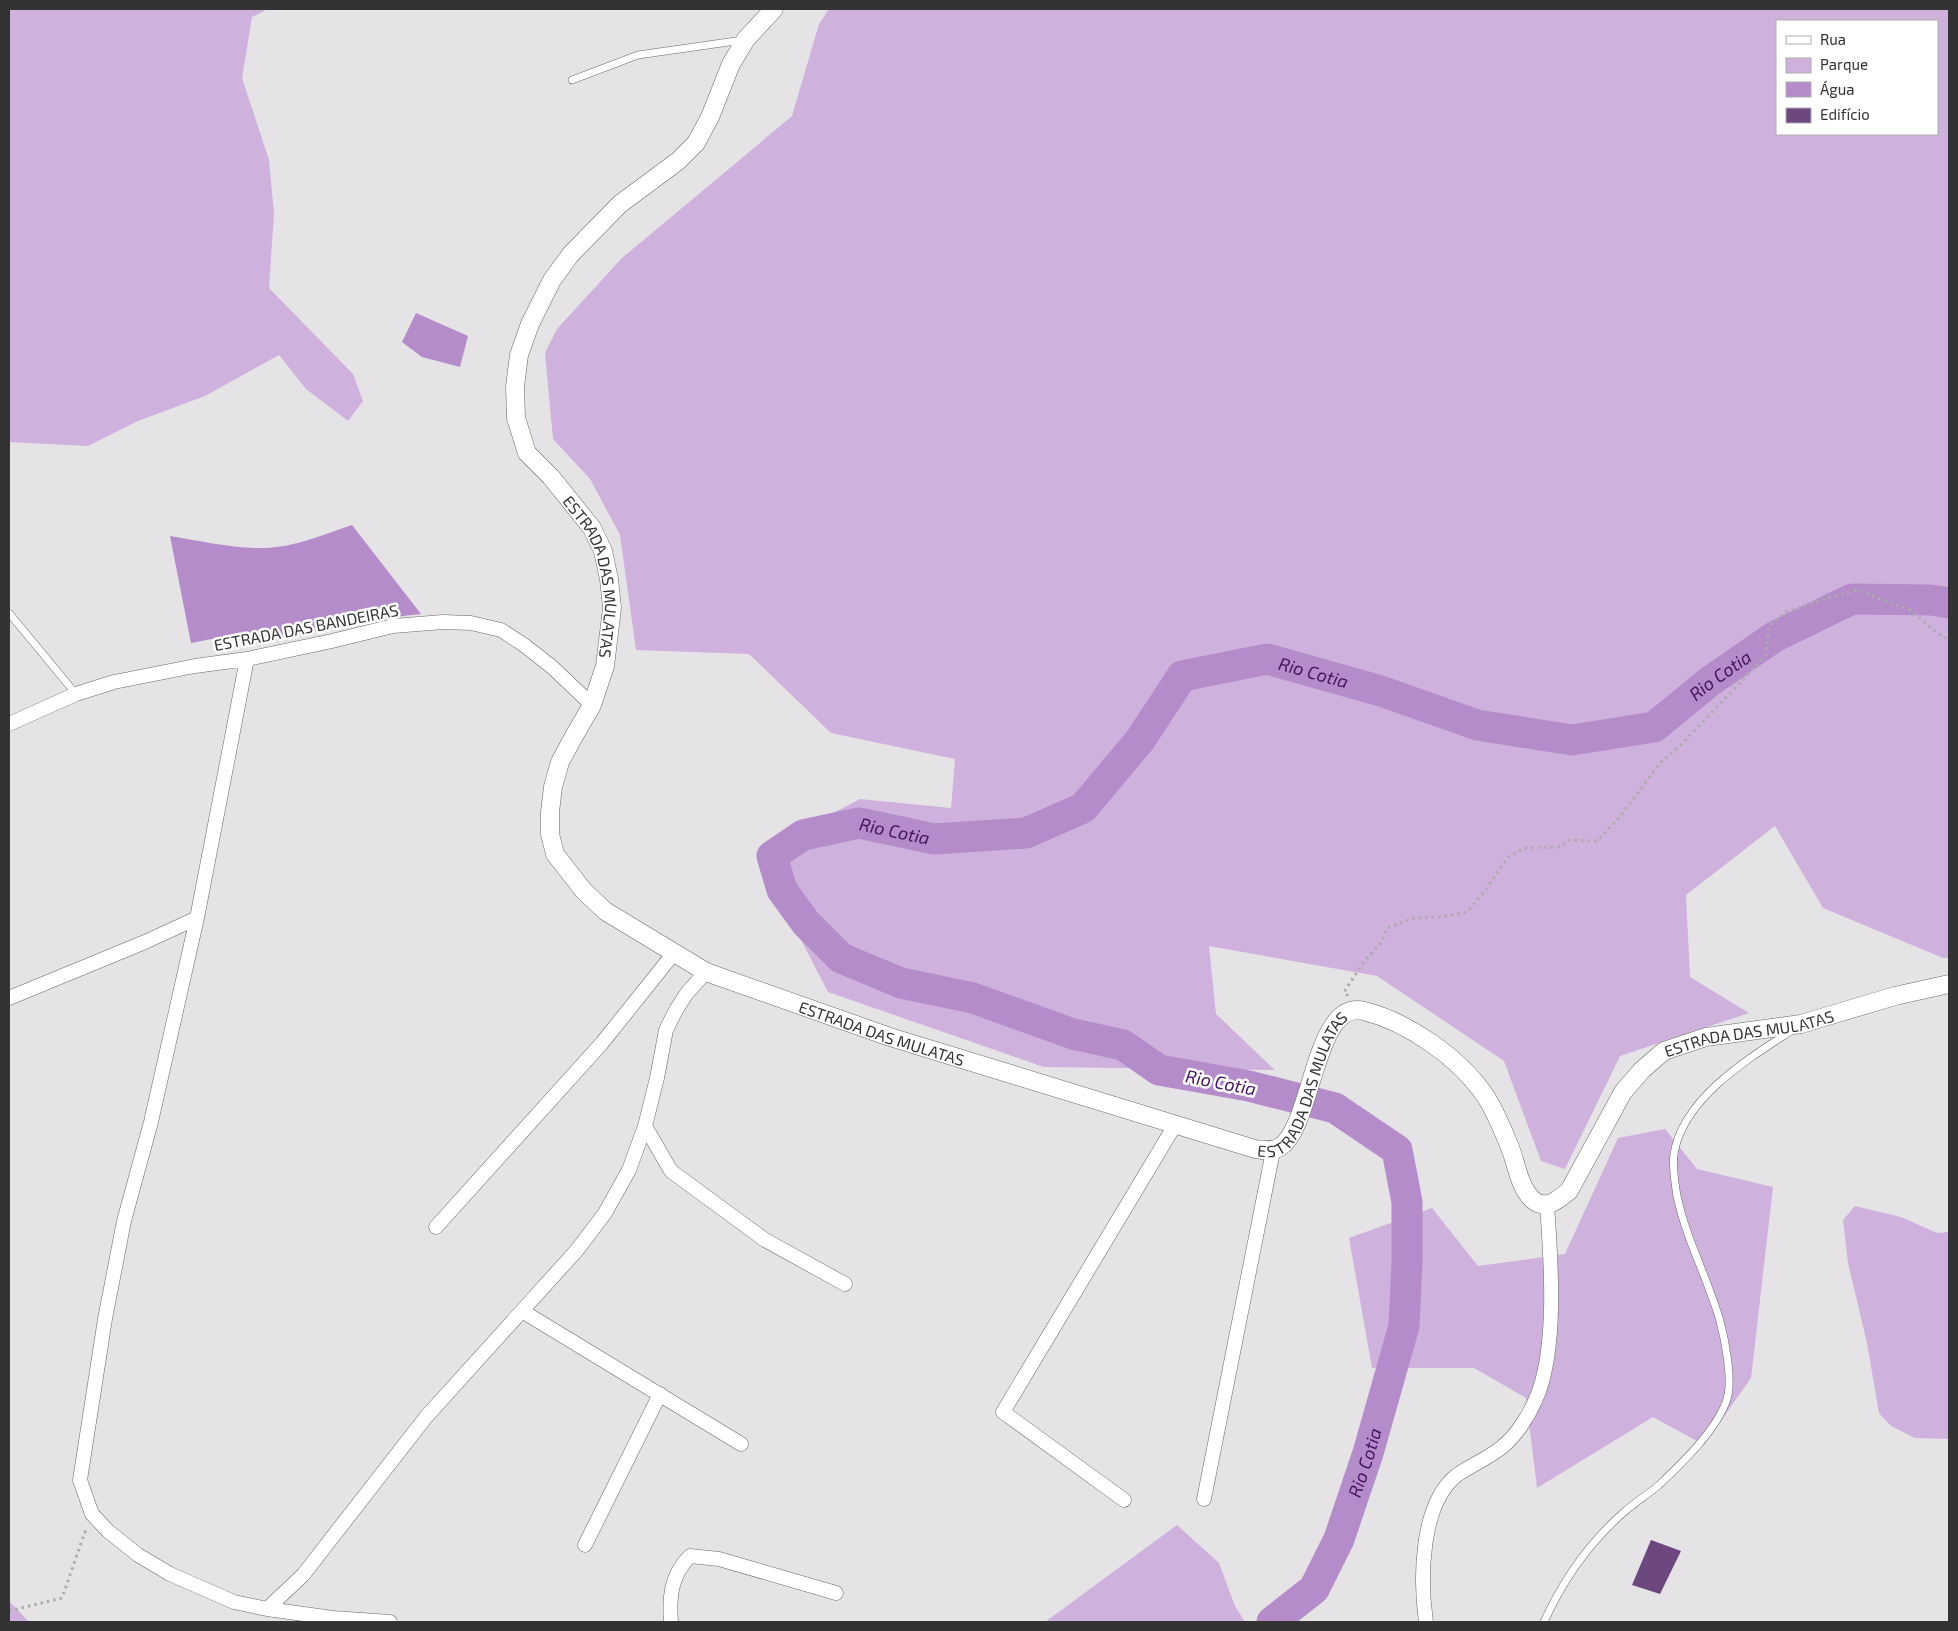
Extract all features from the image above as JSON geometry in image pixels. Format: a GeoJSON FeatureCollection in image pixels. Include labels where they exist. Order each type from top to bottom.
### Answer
{"type":"FeatureCollection","features":[{"type":"Feature","properties":{"kind":"street","name":"ESTRADA DAS MULATAS"},"geometry":{"type":"LineString","coordinates":[[774,9],[746,39],[731,64],[710,118],[696,143],[678,161],[620,204],[571,254],[552,280],[530,324],[519,354],[515,387],[516,418],[527,453],[551,478],[592,528],[603,551],[610,579],[612,608],[610,638],[605,666],[592,705],[560,762],[550,812],[550,834],[555,854],[583,890],[605,911],[706,972],[890,1037],[1255,1149],[1273,1150],[1282,1146],[1292,1134],[1330,1030],[1338,1017],[1350,1011],[1363,1011],[1396,1023],[1428,1040],[1471,1077],[1497,1116],[1513,1155],[1523,1189],[1535,1202],[1547,1205],[1556,1202],[1569,1190],[1623,1092],[1642,1070],[1664,1051],[1706,1037],[1801,1024],[1895,996],[1949,984]]}},
{"type":"Feature","properties":{"kind":"street","name":"ESTRADA DAS BANDEIRAS"},"geometry":{"type":"LineString","coordinates":[[9,724],[76,694],[114,682],[195,666],[247,659],[393,626],[443,622],[471,624],[501,630],[552,667],[592,705]]}},
{"type":"Feature","properties":{"kind":"street"},"geometry":{"type":"LineString","coordinates":[[247,659],[198,918],[151,1122],[124,1221],[105,1319],[80,1480],[92,1514],[108,1531],[138,1555],[170,1574],[234,1602],[267,1609],[333,1618],[390,1622]]}},
{"type":"Feature","properties":{"kind":"street"},"geometry":{"type":"LineString","coordinates":[[9,998],[198,918]]}},
{"type":"Feature","properties":{"kind":"street"},"geometry":{"type":"LineString","coordinates":[[436,1227],[602,1043],[674,953]]}},
{"type":"Feature","properties":{"kind":"street"},"geometry":{"type":"LineString","coordinates":[[267,1609],[303,1575],[426,1417],[577,1250],[605,1213],[629,1170],[645,1126],[666,1030],[683,998],[706,972]]}},
{"type":"Feature","properties":{"kind":"street"},"geometry":{"type":"LineString","coordinates":[[1124,1500],[1004,1412],[1175,1125]]}},
{"type":"Feature","properties":{"kind":"street"},"geometry":{"type":"LineString","coordinates":[[645,1126],[671,1171],[765,1240],[844,1284]]}},
{"type":"Feature","properties":{"kind":"street"},"geometry":{"type":"LineString","coordinates":[[1204,1499],[1273,1150]]}},
{"type":"Feature","properties":{"kind":"street"},"geometry":{"type":"LineString","coordinates":[[1426,1622],[1423,1582],[1425,1550],[1430,1516],[1439,1496],[1456,1476],[1502,1447],[1518,1431],[1535,1401],[1544,1372],[1550,1332],[1550,1241],[1547,1205]]}},
{"type":"Feature","properties":{"kind":"street"},"geometry":{"type":"LineString","coordinates":[[522,1311],[740,1444]]}},
{"type":"Feature","properties":{"kind":"street"},"geometry":{"type":"LineString","coordinates":[[585,1544],[660,1394]]}},
{"type":"Feature","properties":{"kind":"street"},"geometry":{"type":"LineString","coordinates":[[671,1622],[669,1605],[673,1582],[680,1566],[690,1556],[718,1559],[836,1593]]}},
{"type":"Feature","properties":{"kind":"lane"},"geometry":{"type":"LineString","coordinates":[[572,80],[638,55],[746,39]]}},
{"type":"Feature","properties":{"kind":"lane"},"geometry":{"type":"LineString","coordinates":[[9,613],[76,694]]}},
{"type":"Feature","properties":{"kind":"lane"},"geometry":{"type":"LineString","coordinates":[[1544,1622],[1556,1594],[1574,1566],[1592,1544],[1623,1513],[1658,1485],[1688,1455],[1713,1426],[1727,1399],[1728,1372],[1724,1337],[1715,1303],[1677,1196],[1674,1154],[1682,1131],[1694,1110],[1714,1088],[1747,1060],[1801,1024]]}},
{"type":"Feature","properties":{"kind":"path"},"geometry":{"type":"LineString","coordinates":[[1363,1011],[1344,992],[1365,960],[1382,942],[1387,928],[1414,918],[1441,917],[1467,912],[1496,876],[1509,856],[1526,848],[1560,847],[1570,840],[1597,841],[1618,819],[1660,763],[1680,746],[1766,655],[1769,626],[1786,612],[1858,590],[1910,610],[1937,633],[1949,640]]}},
{"type":"Feature","properties":{"kind":"path"},"geometry":{"type":"LineString","coordinates":[[9,1611],[62,1598],[92,1514]]}},
{"type":"Feature","properties":{"kind":"green space"},"geometry":{"type":"Polygon","coordinates":[[[9,9],[268,9],[252,17],[242,78],[269,160],[274,214],[269,288],[353,374],[363,401],[348,421],[306,389],[279,355],[205,396],[138,421],[88,446],[9,442],[9,9]]]}},
{"type":"Feature","properties":{"kind":"green space"},"geometry":{"type":"Polygon","coordinates":[[[829,9],[1949,9],[1949,958],[1943,958],[1823,908],[1775,826],[1686,895],[1690,977],[1749,1013],[1620,1056],[1565,1169],[1541,1161],[1504,1061],[1377,976],[1209,946],[1216,1014],[1275,1070],[1044,1067],[828,992],[756,853],[860,799],[951,808],[955,759],[831,733],[749,654],[636,650],[620,535],[590,479],[553,439],[545,353],[557,329],[622,258],[792,116],[819,24],[829,9]]]}},
{"type":"Feature","properties":{"kind":"green space"},"geometry":{"type":"Polygon","coordinates":[[[1665,1129],[1697,1169],[1773,1187],[1751,1378],[1704,1445],[1653,1417],[1537,1488],[1526,1398],[1474,1368],[1372,1368],[1349,1238],[1432,1208],[1478,1266],[1565,1254],[1618,1138],[1665,1129]]]}},
{"type":"Feature","properties":{"kind":"green space"},"geometry":{"type":"Polygon","coordinates":[[[1855,1206],[1901,1217],[1937,1233],[1949,1232],[1949,1439],[1915,1438],[1891,1426],[1879,1413],[1867,1343],[1848,1263],[1843,1220],[1855,1206]]]}},
{"type":"Feature","properties":{"kind":"green space"},"geometry":{"type":"Polygon","coordinates":[[[1177,1525],[1219,1563],[1235,1606],[1245,1622],[1045,1622],[1177,1525]]]}},
{"type":"Feature","properties":{"kind":"green space"},"geometry":{"type":"Polygon","coordinates":[[[9,1601],[29,1622],[9,1622],[9,1601]]]}},
{"type":"Feature","properties":{"kind":"water"},"geometry":{"type":"Polygon","coordinates":[[[416,313],[468,336],[460,367],[422,357],[402,342],[416,313]]]}},
{"type":"Feature","properties":{"kind":"water"},"geometry":{"type":"Polygon","coordinates":[[[352,525],[421,614],[386,618],[253,643],[222,637],[191,643],[170,536],[230,546],[266,548],[299,543],[352,525]]]}},
{"type":"Feature","properties":{"kind":"building"},"geometry":{"type":"Polygon","coordinates":[[[1651,1540],[1681,1551],[1660,1594],[1632,1585],[1651,1540]]]}},
{"type":"Feature","properties":{"kind":"waterway","name":"Rio Cotia"},"geometry":{"type":"LineString","coordinates":[[1272,1622],[1314,1589],[1339,1539],[1368,1453],[1404,1326],[1407,1202],[1397,1150],[1335,1108],[1249,1086],[1159,1070],[1123,1045],[1073,1034],[973,998],[901,983],[841,958],[806,923],[782,890],[772,856],[803,835],[859,823],[934,839],[1026,833],[1083,808],[1140,740],[1182,676],[1267,659],[1381,691],[1477,725],[1572,740],[1654,727],[1709,682],[1774,637],[1852,599],[1931,600],[1949,603]]}}]}
